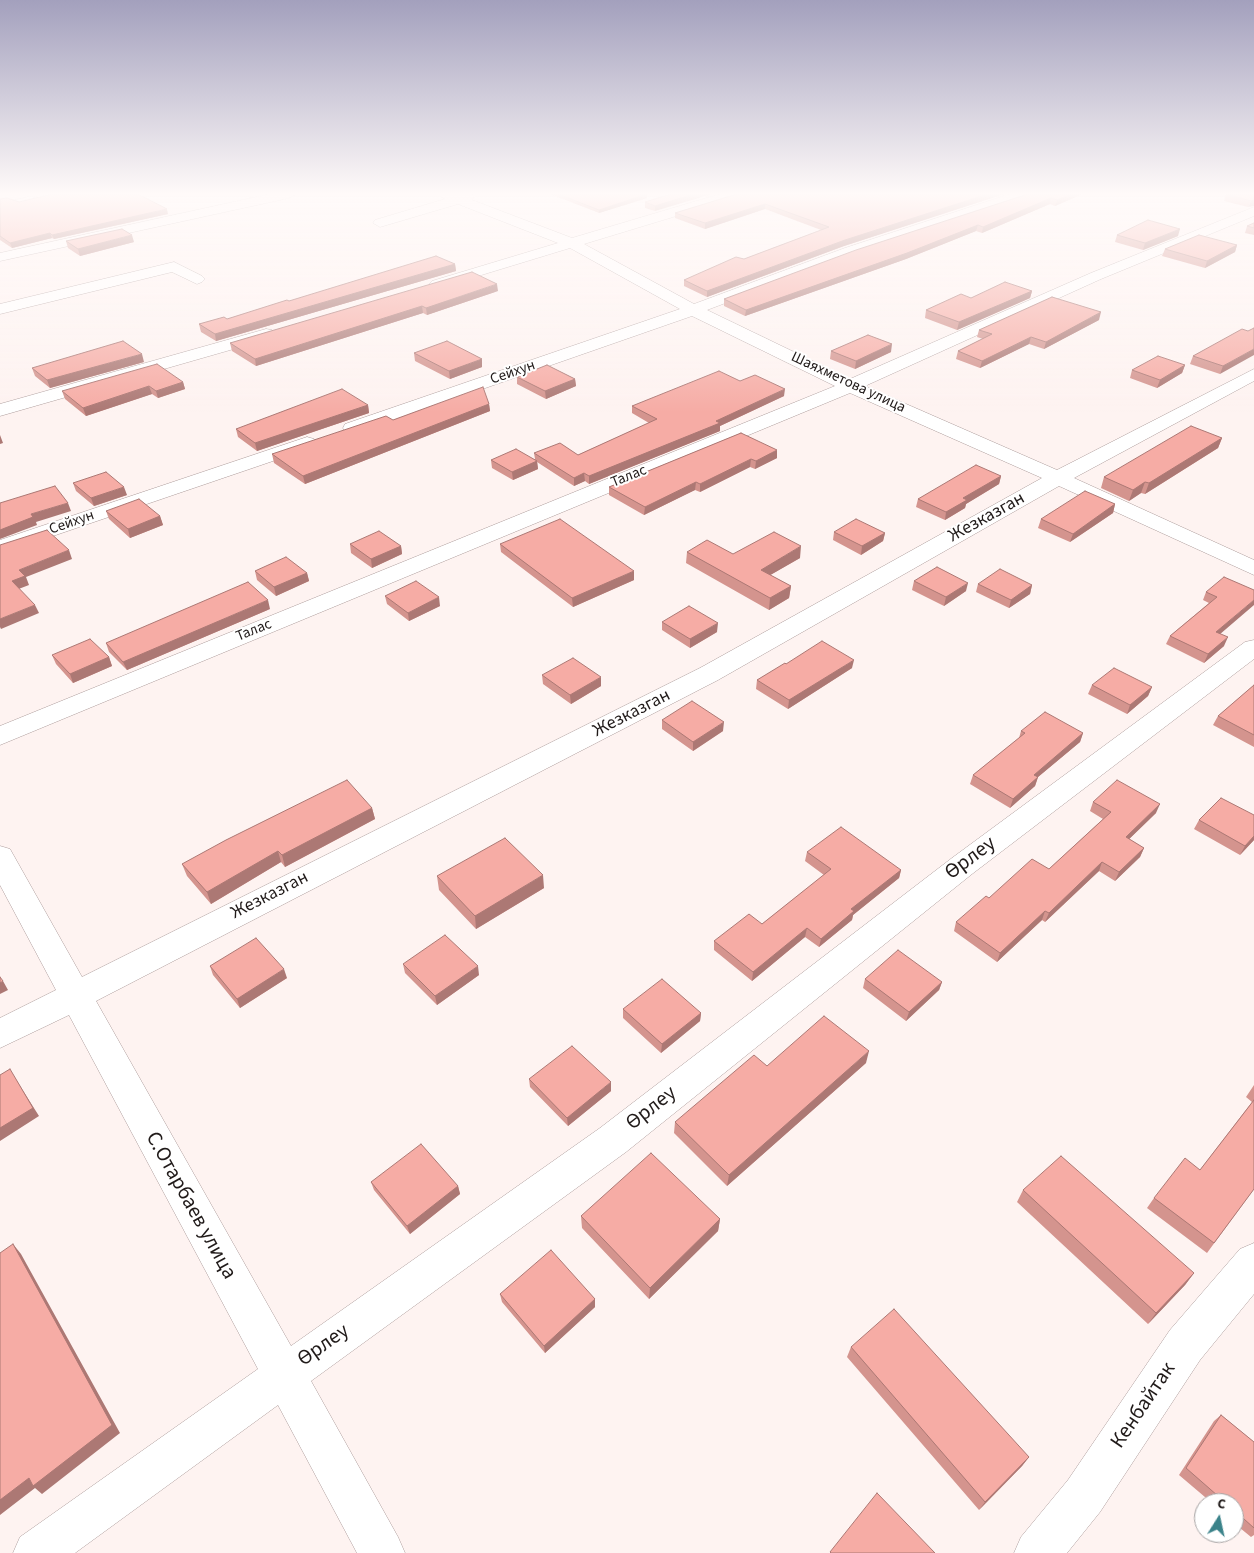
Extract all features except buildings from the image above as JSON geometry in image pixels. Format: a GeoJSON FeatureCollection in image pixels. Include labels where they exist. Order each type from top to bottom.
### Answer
{"type":"FeatureCollection","features":[{"type":"Feature","properties":{"kind":"street"},"geometry":{"type":"LineString","coordinates":[[418,289],[493,266]]}},
{"type":"Feature","properties":{"kind":"street","name":"Шаяхметова улица"},"geometry":{"type":"LineString","coordinates":[[614,266],[693,310],[850,386],[1058,478],[1254,568]]}},
{"type":"Feature","properties":{"kind":"street","name":"Сейхун"},"geometry":{"type":"LineString","coordinates":[[337,433],[693,310],[809,266]]}},
{"type":"Feature","properties":{"kind":"street","name":"Талас"},"geometry":{"type":"LineString","coordinates":[[0,736],[850,386],[1119,266]]}},
{"type":"Feature","properties":{"kind":"street"},"geometry":{"type":"LineString","coordinates":[[0,309],[174,267],[197,279]]}},
{"type":"Feature","properties":{"kind":"street"},"geometry":{"type":"LineString","coordinates":[[0,410],[285,329]]}},
{"type":"Feature","properties":{"kind":"street","name":"Жезказган"},"geometry":{"type":"LineString","coordinates":[[0,1034],[709,674],[1058,478],[1254,374]]}},
{"type":"Feature","properties":{"kind":"street","name":"Сейхун"},"geometry":{"type":"LineString","coordinates":[[0,547],[319,439]]}},
{"type":"Feature","properties":{"kind":"street","name":"Өрлеу"},"geometry":{"type":"LineString","coordinates":[[36,1553],[613,1140],[962,866],[1254,647]]}},
{"type":"Feature","properties":{"kind":"street","name":"С.Отарбаев улица"},"geometry":{"type":"LineString","coordinates":[[0,857],[382,1553]]}},
{"type":"Feature","properties":{"kind":"street","name":"Кенбайтак"},"geometry":{"type":"LineString","coordinates":[[1037,1553],[1084,1496],[1185,1345],[1254,1262]]}}]}
